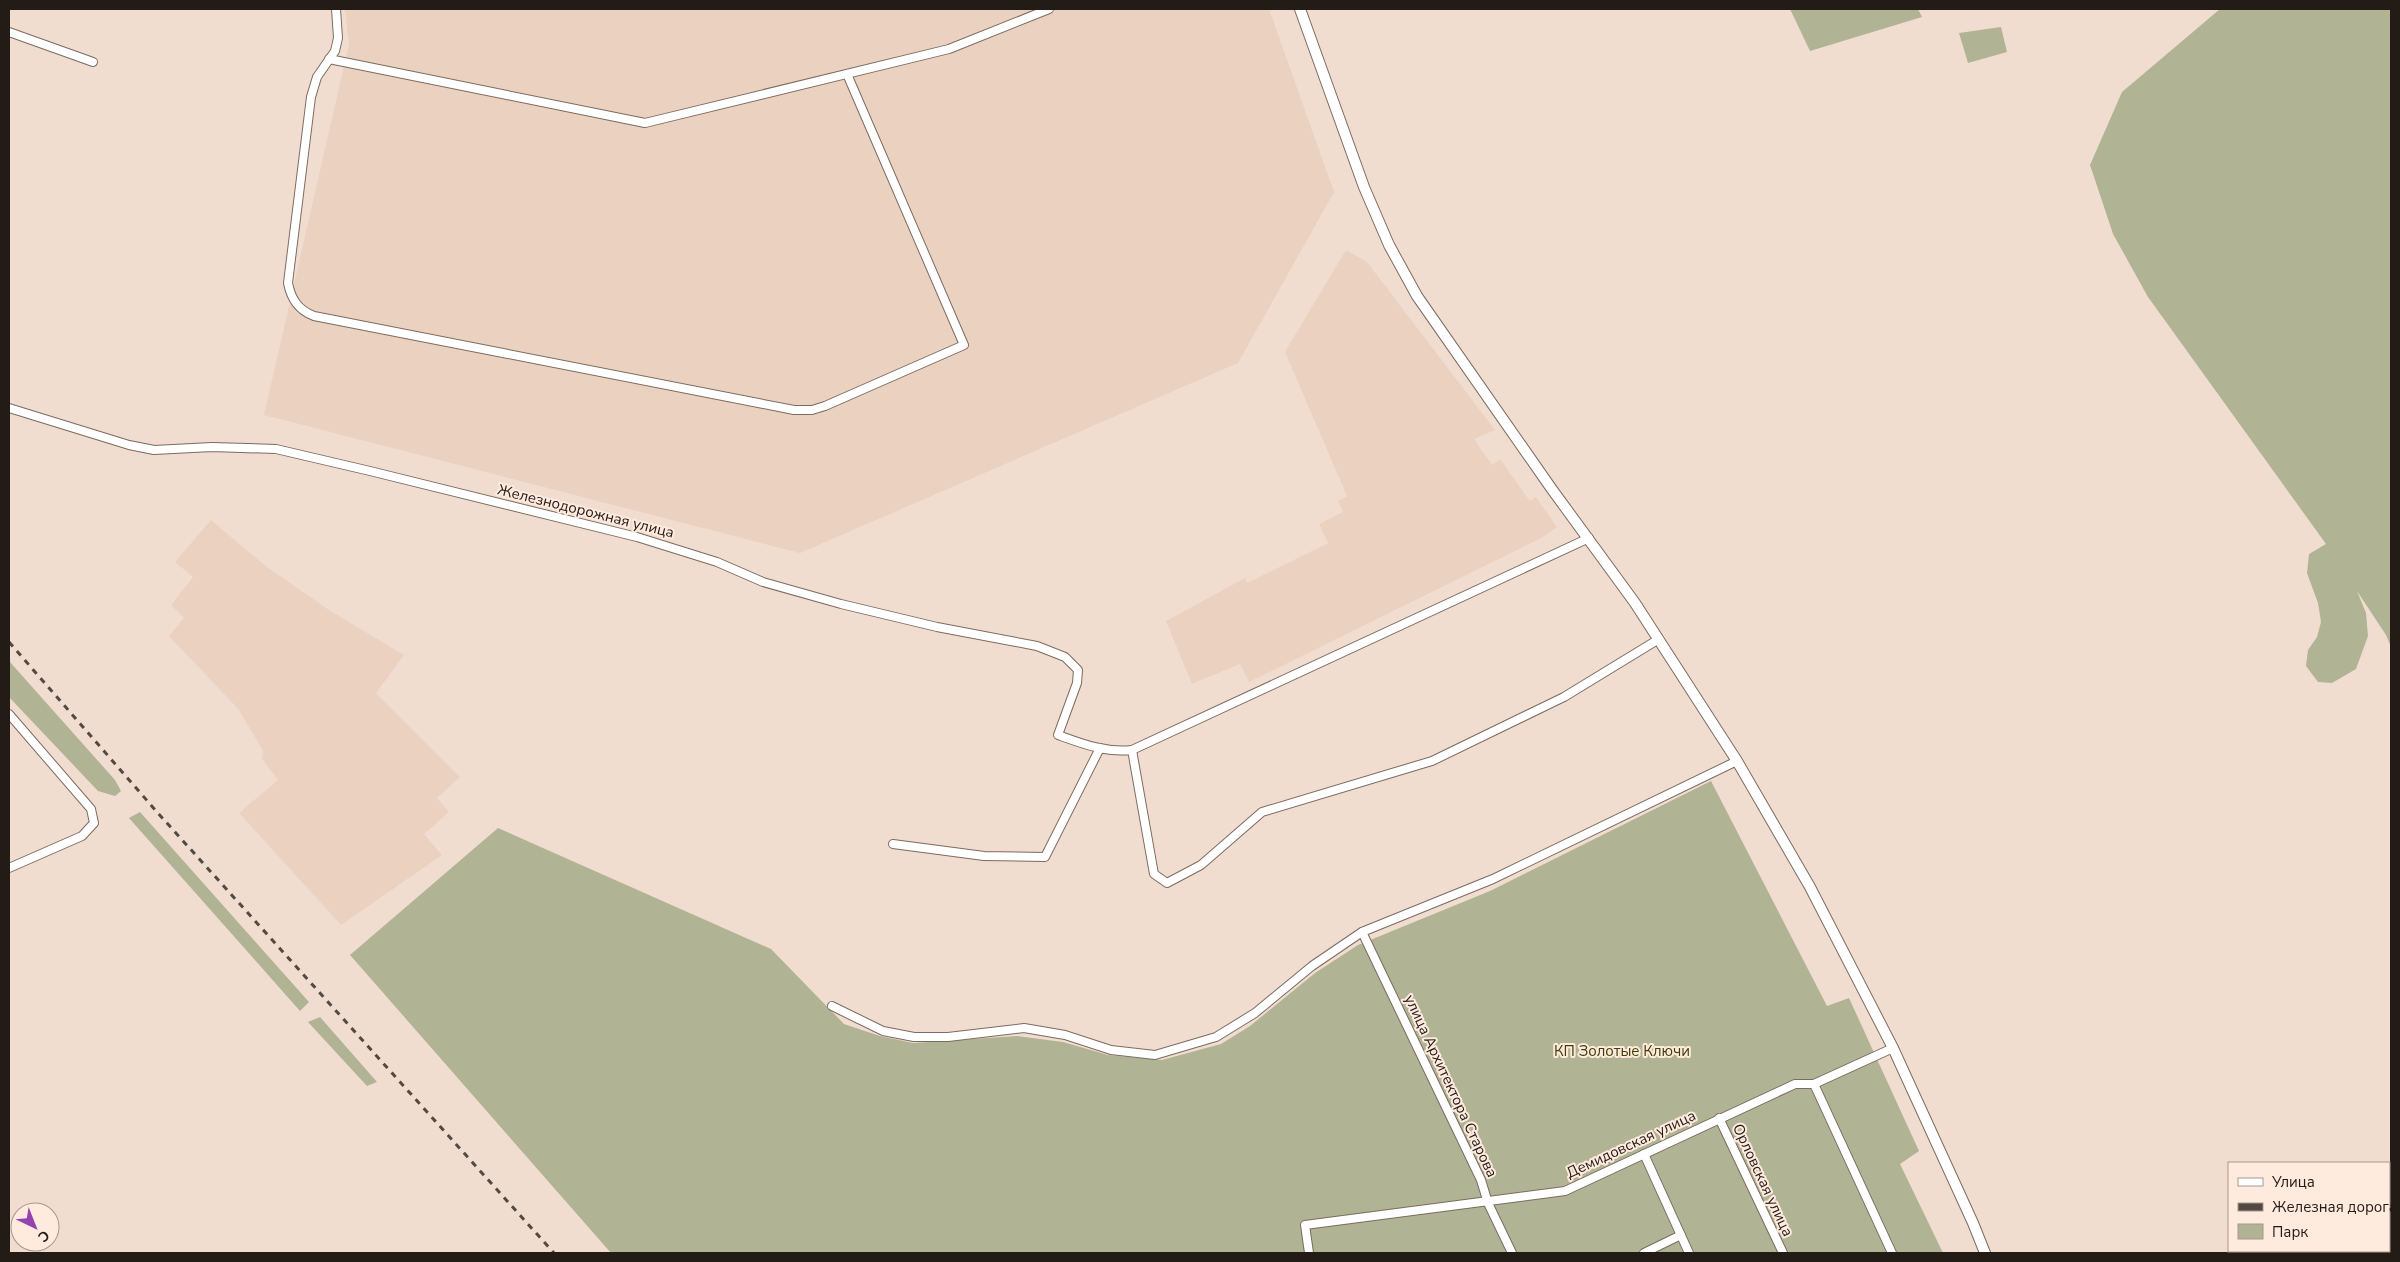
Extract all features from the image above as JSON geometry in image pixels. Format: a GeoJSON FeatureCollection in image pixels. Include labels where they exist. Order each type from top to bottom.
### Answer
{"type":"FeatureCollection","features":[{"type":"Feature","properties":{"kind":"street"},"geometry":{"type":"LineString","coordinates":[[336,9],[338,38],[335,51],[317,77],[312,97],[288,284],[297,306],[304,312],[314,316],[794,410],[812,410],[825,406],[964,345],[847,74]]}},
{"type":"Feature","properties":{"kind":"street"},"geometry":{"type":"LineString","coordinates":[[329,59],[645,123],[949,50],[1049,9]]}},
{"type":"Feature","properties":{"kind":"street"},"geometry":{"type":"LineString","coordinates":[[1300,9],[1364,188],[1394,254],[1417,296],[1659,639],[1737,761],[1810,887],[1894,1048],[1973,1222],[1984,1253]]}},
{"type":"Feature","properties":{"kind":"street"},"geometry":{"type":"LineString","coordinates":[[9,32],[93,62]]}},
{"type":"Feature","properties":{"kind":"street","name":"Железнодорожная улица"},"geometry":{"type":"LineString","coordinates":[[9,408],[110,440],[154,450],[212,447],[276,450],[370,471],[638,537],[717,562],[763,582],[841,604],[937,627],[1037,646],[1065,656],[1078,670],[1077,683],[1058,735],[1100,748]]}},
{"type":"Feature","properties":{"kind":"street"},"geometry":{"type":"LineString","coordinates":[[893,844],[984,856],[1045,857],[1100,748],[1116,751],[1132,750],[1589,538]]}},
{"type":"Feature","properties":{"kind":"street"},"geometry":{"type":"LineString","coordinates":[[1132,750],[1154,874],[1167,883],[1201,865],[1262,812],[1432,761],[1564,697],[1659,639]]}},
{"type":"Feature","properties":{"kind":"street"},"geometry":{"type":"LineString","coordinates":[[9,714],[91,809],[94,823],[82,836],[9,868]]}},
{"type":"Feature","properties":{"kind":"street"},"geometry":{"type":"LineString","coordinates":[[832,1006],[883,1031],[914,1037],[948,1037],[1024,1028],[1066,1035],[1111,1050],[1155,1055],[1216,1037],[1255,1013],[1312,966],[1362,932],[1493,879],[1737,761]]}},
{"type":"Feature","properties":{"kind":"street","name":"улица Архитектора Старова"},"geometry":{"type":"LineString","coordinates":[[1362,932],[1481,1180],[1488,1203],[1512,1253]]}},
{"type":"Feature","properties":{"kind":"street","name":"Демидовская улица"},"geometry":{"type":"LineString","coordinates":[[1309,1253],[1305,1225],[1488,1203],[1565,1191],[1794,1084],[1814,1084],[1894,1048]]}},
{"type":"Feature","properties":{"kind":"street"},"geometry":{"type":"LineString","coordinates":[[1814,1084],[1892,1253]]}},
{"type":"Feature","properties":{"kind":"street","name":"Орловская улица"},"geometry":{"type":"LineString","coordinates":[[1719,1118],[1783,1253]]}},
{"type":"Feature","properties":{"kind":"street"},"geometry":{"type":"LineString","coordinates":[[1644,1154],[1689,1253]]}},
{"type":"Feature","properties":{"kind":"street"},"geometry":{"type":"LineString","coordinates":[[1644,1253],[1681,1235]]}},
{"type":"Feature","properties":{"kind":"shaded area"},"geometry":{"type":"Polygon","coordinates":[[[345,9],[1269,9],[1334,192],[1238,363],[800,553],[264,415],[349,44],[345,9]]]}},
{"type":"Feature","properties":{"kind":"shaded area"},"geometry":{"type":"Polygon","coordinates":[[[1346,250],[1367,262],[1495,430],[1474,439],[1492,465],[1500,459],[1530,501],[1536,497],[1557,527],[1541,538],[1249,682],[1240,664],[1192,684],[1166,621],[1245,578],[1247,583],[1328,543],[1319,524],[1343,512],[1338,501],[1347,496],[1285,352],[1346,250]]]}},
{"type":"Feature","properties":{"kind":"shaded area"},"geometry":{"type":"Polygon","coordinates":[[[211,520],[267,567],[329,610],[404,655],[376,693],[460,777],[437,798],[449,812],[424,834],[442,855],[341,925],[239,813],[278,780],[262,759],[263,751],[239,710],[169,636],[184,618],[171,605],[193,577],[175,562],[211,520]]]}},
{"type":"Feature","properties":{"kind":"green space"},"geometry":{"type":"Polygon","coordinates":[[[1790,9],[1918,9],[1922,17],[1810,51],[1790,9]]]}},
{"type":"Feature","properties":{"kind":"green space"},"geometry":{"type":"Polygon","coordinates":[[[2220,9],[2391,9],[2391,647],[2386,635],[2357,591],[2366,613],[2368,636],[2356,669],[2332,683],[2318,682],[2306,666],[2308,650],[2317,637],[2321,622],[2318,603],[2307,573],[2309,554],[2326,544],[2148,297],[2113,234],[2090,165],[2122,92],[2220,9]]]}},
{"type":"Feature","properties":{"kind":"green space"},"geometry":{"type":"Polygon","coordinates":[[[2001,27],[2007,52],[1968,63],[1959,33],[2001,27]]]}},
{"type":"Feature","properties":{"kind":"green space"},"geometry":{"type":"Polygon","coordinates":[[[9,661],[115,780],[121,791],[115,796],[98,791],[9,697],[9,661]]]}},
{"type":"Feature","properties":{"kind":"green space","name":"КП Золотые Ключи"},"geometry":{"type":"Polygon","coordinates":[[[1711,781],[1827,1006],[1849,998],[1919,1151],[1900,1164],[1943,1253],[611,1253],[350,955],[498,828],[771,949],[844,1024],[880,1036],[913,1043],[1017,1036],[1063,1042],[1108,1055],[1162,1060],[1221,1044],[1250,1026],[1315,973],[1358,945],[1490,891],[1711,781]]]}},
{"type":"Feature","properties":{"kind":"green space"},"geometry":{"type":"Polygon","coordinates":[[[140,812],[309,1002],[300,1011],[129,818],[140,812]]]}},
{"type":"Feature","properties":{"kind":"green space"},"geometry":{"type":"Polygon","coordinates":[[[320,1017],[377,1082],[367,1086],[308,1022],[320,1017]]]}},
{"type":"Feature","properties":{"kind":"railway"},"geometry":{"type":"LineString","coordinates":[[9,642],[157,812],[554,1253]]}}]}
